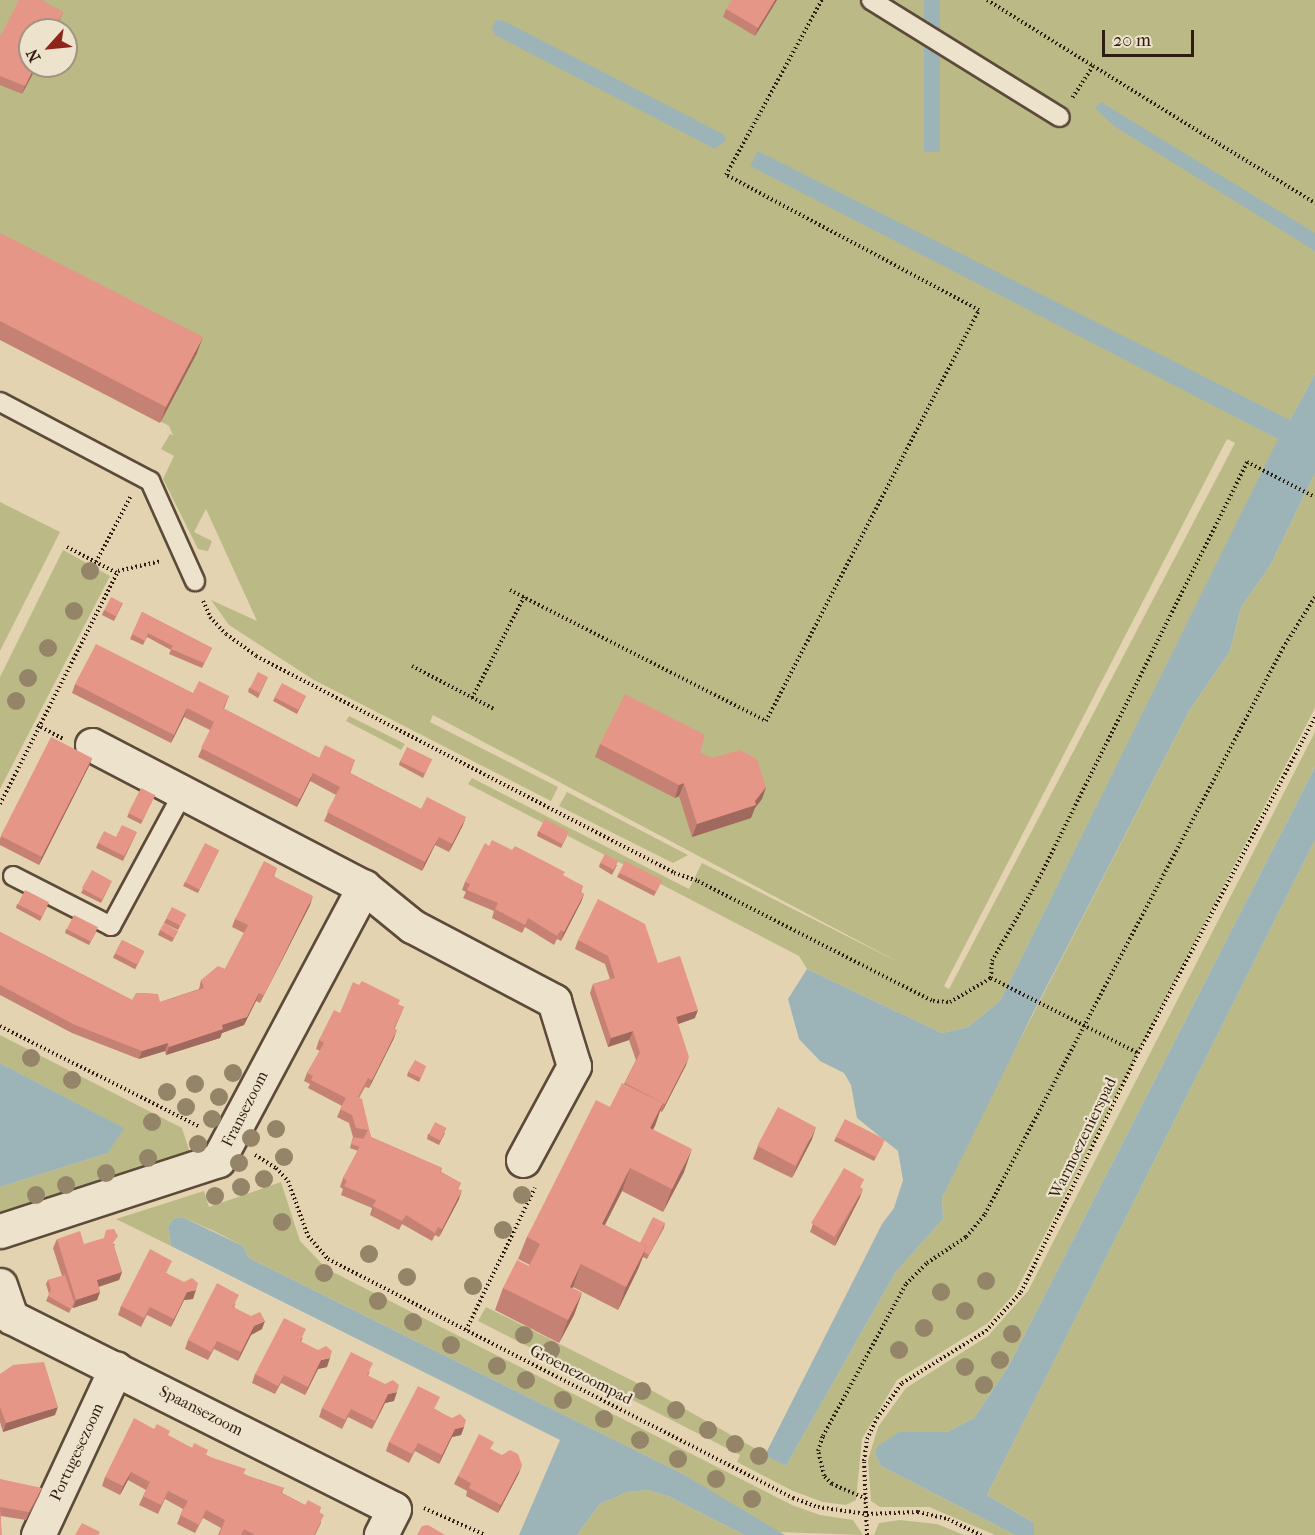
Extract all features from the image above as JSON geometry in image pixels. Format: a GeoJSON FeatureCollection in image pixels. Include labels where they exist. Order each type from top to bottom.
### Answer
{"type":"FeatureCollection","features":[{"type":"Feature","properties":{"kind":"street"},"geometry":{"type":"LineString","coordinates":[[92,745],[364,887],[412,926],[554,1001],[574,1066],[523,1160]]}},
{"type":"Feature","properties":{"kind":"street","name":"Fransezoom"},"geometry":{"type":"LineString","coordinates":[[0,1232],[218,1160],[364,887]]}},
{"type":"Feature","properties":{"kind":"street","name":"Spaansezoom"},"geometry":{"type":"LineString","coordinates":[[0,1285],[11,1317],[117,1368],[388,1522]]}},
{"type":"Feature","properties":{"kind":"street","name":"Portugesezoom"},"geometry":{"type":"LineString","coordinates":[[38,1535],[117,1368]]}},
{"type":"Feature","properties":{"kind":"lane"},"geometry":{"type":"LineString","coordinates":[[870,0],[1060,117]]}},
{"type":"Feature","properties":{"kind":"lane"},"geometry":{"type":"LineString","coordinates":[[0,402],[150,481],[195,581]]}},
{"type":"Feature","properties":{"kind":"lane"},"geometry":{"type":"LineString","coordinates":[[13,876],[111,926],[183,793]]}},
{"type":"Feature","properties":{"kind":"path"},"geometry":{"type":"LineString","coordinates":[[510,590],[766,721],[980,310],[726,175],[822,0]]}},
{"type":"Feature","properties":{"kind":"path"},"geometry":{"type":"LineString","coordinates":[[987,0],[1315,203]]}},
{"type":"Feature","properties":{"kind":"path"},"geometry":{"type":"LineString","coordinates":[[1060,117],[1094,66]]}},
{"type":"Feature","properties":{"kind":"path"},"geometry":{"type":"LineString","coordinates":[[991,978],[992,961],[1037,882],[1246,462],[1315,496]]}},
{"type":"Feature","properties":{"kind":"path"},"geometry":{"type":"LineString","coordinates":[[96,562],[134,490]]}},
{"type":"Feature","properties":{"kind":"path"},"geometry":{"type":"LineString","coordinates":[[67,547],[117,573],[185,555]]}},
{"type":"Feature","properties":{"kind":"path"},"geometry":{"type":"LineString","coordinates":[[0,804],[117,573]]}},
{"type":"Feature","properties":{"kind":"path"},"geometry":{"type":"LineString","coordinates":[[195,581],[210,617],[256,656],[674,873],[698,881],[933,1001],[950,1002],[991,978]]}},
{"type":"Feature","properties":{"kind":"path"},"geometry":{"type":"LineString","coordinates":[[472,698],[524,597]]}},
{"type":"Feature","properties":{"kind":"path"},"geometry":{"type":"LineString","coordinates":[[866,1499],[832,1484],[824,1476],[818,1451],[823,1436],[906,1284],[927,1263],[966,1237],[985,1214],[1283,648],[1315,597]]}},
{"type":"Feature","properties":{"kind":"path"},"geometry":{"type":"LineString","coordinates":[[412,666],[494,709]]}},
{"type":"Feature","properties":{"kind":"path","name":"Warmoezenierspad"},"geometry":{"type":"LineString","coordinates":[[867,1535],[865,1450],[877,1418],[902,1383],[986,1331],[1022,1292],[1138,1053],[1315,717]]}},
{"type":"Feature","properties":{"kind":"path"},"geometry":{"type":"LineString","coordinates":[[991,978],[1138,1053]]}},
{"type":"Feature","properties":{"kind":"path","name":"Groenezoompad"},"geometry":{"type":"LineString","coordinates":[[0,1026],[229,1141],[276,1168],[288,1181],[308,1236],[328,1259],[793,1497],[818,1507],[867,1514],[918,1512],[948,1519],[981,1535]]}},
{"type":"Feature","properties":{"kind":"path"},"geometry":{"type":"LineString","coordinates":[[466,1330],[537,1191],[523,1160]]}},
{"type":"Feature","properties":{"kind":"path"},"geometry":{"type":"LineString","coordinates":[[388,1522],[416,1504],[485,1535]]}},
{"type":"Feature","properties":{"kind":"shaded area"},"geometry":{"type":"Polygon","coordinates":[[[0,0],[1315,0],[1315,374],[1290,420],[1238,418],[1279,439],[1000,1001],[968,1027],[942,1033],[807,969],[799,956],[468,784],[472,778],[689,889],[702,863],[902,964],[433,715],[430,722],[558,787],[551,801],[314,680],[229,625],[211,600],[257,621],[206,509],[194,532],[212,541],[208,551],[198,549],[163,479],[174,456],[161,449],[170,434],[173,435],[169,426],[0,338],[0,0]],[[1227,439],[944,986],[949,989],[1235,443],[1227,439]]]}},
{"type":"Feature","properties":{"kind":"shaded area"},"geometry":{"type":"Polygon","coordinates":[[[1315,473],[1315,708],[1015,1293],[988,1323],[897,1380],[862,1439],[856,1500],[846,1505],[823,1502],[793,1491],[737,1462],[740,1455],[478,1321],[486,1307],[651,1390],[786,1466],[895,1273],[943,1219],[942,1198],[991,1096],[1189,711],[1230,651],[1241,607],[1270,566],[1315,473]]]}},
{"type":"Feature","properties":{"kind":"shaded area"},"geometry":{"type":"Polygon","coordinates":[[[0,502],[60,532],[0,651],[0,502]]]}},
{"type":"Feature","properties":{"kind":"shaded area"},"geometry":{"type":"Polygon","coordinates":[[[63,550],[110,576],[0,789],[0,677],[63,550]]]}},
{"type":"Feature","properties":{"kind":"shaded area"},"geometry":{"type":"Polygon","coordinates":[[[349,716],[405,744],[401,750],[346,721],[349,716]]]}},
{"type":"Feature","properties":{"kind":"shaded area"},"geometry":{"type":"Polygon","coordinates":[[[1315,732],[1315,767],[1008,1367],[974,1418],[947,1432],[899,1432],[875,1454],[881,1466],[1015,1535],[995,1535],[929,1507],[880,1507],[871,1501],[868,1460],[878,1427],[906,1388],[988,1336],[1028,1291],[1315,732]]]}},
{"type":"Feature","properties":{"kind":"shaded area"},"geometry":{"type":"Polygon","coordinates":[[[567,792],[688,855],[673,863],[559,806],[567,792]]]}},
{"type":"Feature","properties":{"kind":"shaded area"},"geometry":{"type":"Polygon","coordinates":[[[1315,840],[1315,1535],[1034,1535],[1034,1523],[987,1495],[1315,840]]]}},
{"type":"Feature","properties":{"kind":"shaded area"},"geometry":{"type":"Polygon","coordinates":[[[0,1035],[182,1128],[191,1156],[0,1217],[0,1187],[108,1153],[123,1128],[0,1063],[0,1035]]]}},
{"type":"Feature","properties":{"kind":"shaded area"},"geometry":{"type":"Polygon","coordinates":[[[281,1182],[300,1241],[327,1269],[792,1505],[820,1515],[853,1520],[863,1535],[777,1532],[683,1474],[249,1258],[243,1246],[216,1232],[182,1217],[173,1219],[168,1227],[171,1246],[116,1219],[204,1191],[209,1207],[281,1182]]]}},
{"type":"Feature","properties":{"kind":"shaded area"},"geometry":{"type":"Polygon","coordinates":[[[648,1490],[670,1497],[744,1535],[577,1535],[600,1504],[627,1492],[648,1490]]]}},
{"type":"Feature","properties":{"kind":"shaded area"},"geometry":{"type":"Polygon","coordinates":[[[899,1520],[937,1524],[964,1535],[874,1535],[879,1523],[899,1520]]]}},
{"type":"Feature","properties":{"kind":"water"},"geometry":{"type":"Polygon","coordinates":[[[924,0],[940,0],[940,152],[924,152],[924,0]]]}},
{"type":"Feature","properties":{"kind":"water"},"geometry":{"type":"Polygon","coordinates":[[[496,20],[504,21],[723,134],[726,140],[715,149],[495,35],[492,28],[496,20]]]}},
{"type":"Feature","properties":{"kind":"water"},"geometry":{"type":"Polygon","coordinates":[[[1101,102],[1315,233],[1315,251],[1114,126],[1095,108],[1101,102]]]}},
{"type":"Feature","properties":{"kind":"water"},"geometry":{"type":"Polygon","coordinates":[[[758,151],[1290,420],[1315,374],[1315,473],[1270,566],[1241,607],[1230,651],[1189,711],[1033,1013],[942,1198],[943,1219],[895,1273],[786,1466],[765,1455],[882,1224],[894,1208],[903,1180],[898,1151],[857,1118],[851,1085],[844,1073],[820,1061],[799,1039],[788,999],[807,969],[942,1033],[968,1027],[1000,1001],[1278,439],[750,166],[758,151]]]}},
{"type":"Feature","properties":{"kind":"water"},"geometry":{"type":"Polygon","coordinates":[[[1315,767],[1315,840],[987,1495],[1034,1523],[1034,1535],[1015,1535],[881,1466],[875,1454],[878,1446],[899,1432],[947,1432],[974,1418],[1008,1367],[1315,767]]]}},
{"type":"Feature","properties":{"kind":"water"},"geometry":{"type":"Polygon","coordinates":[[[0,1063],[124,1128],[108,1153],[0,1187],[0,1063]]]}},
{"type":"Feature","properties":{"kind":"water"},"geometry":{"type":"Polygon","coordinates":[[[182,1217],[243,1246],[249,1258],[683,1474],[785,1535],[744,1535],[670,1497],[648,1490],[627,1492],[600,1504],[577,1535],[519,1535],[560,1440],[171,1246],[168,1227],[173,1219],[182,1217]]]}},
{"type":"Feature","properties":{"kind":"building"},"geometry":{"type":"Polygon","coordinates":[[[19,0],[43,0],[63,12],[60,18],[18,18],[18,78],[29,78],[25,86],[0,76],[0,37],[19,0]]]}},
{"type":"Feature","properties":{"kind":"building"},"geometry":{"type":"Polygon","coordinates":[[[732,0],[775,0],[758,28],[726,9],[732,0]]]}},
{"type":"Feature","properties":{"kind":"building"},"geometry":{"type":"Polygon","coordinates":[[[0,233],[203,337],[166,407],[0,321],[0,233]]]}},
{"type":"Feature","properties":{"kind":"building"},"geometry":{"type":"Polygon","coordinates":[[[111,597],[123,603],[116,616],[104,610],[111,597]]]}},
{"type":"Feature","properties":{"kind":"building"},"geometry":{"type":"Polygon","coordinates":[[[142,612],[212,648],[204,663],[171,649],[173,646],[148,633],[145,641],[132,634],[142,612]]]}},
{"type":"Feature","properties":{"kind":"building"},"geometry":{"type":"Polygon","coordinates":[[[96,644],[193,693],[199,681],[229,696],[223,708],[319,758],[325,745],[355,760],[349,773],[421,809],[427,797],[466,817],[452,844],[439,837],[425,862],[327,812],[340,787],[313,773],[300,799],[201,748],[214,722],[187,708],[174,735],[75,684],[96,644]]]}},
{"type":"Feature","properties":{"kind":"building"},"geometry":{"type":"Polygon","coordinates":[[[258,672],[268,677],[260,693],[250,688],[258,672]]]}},
{"type":"Feature","properties":{"kind":"building"},"geometry":{"type":"Polygon","coordinates":[[[282,683],[306,696],[298,710],[274,697],[282,683]]]}},
{"type":"Feature","properties":{"kind":"building"},"geometry":{"type":"Polygon","coordinates":[[[625,694],[705,735],[700,753],[712,758],[740,750],[757,759],[766,787],[755,801],[756,805],[697,824],[684,783],[679,785],[600,744],[625,694]]]}},
{"type":"Feature","properties":{"kind":"building"},"geometry":{"type":"Polygon","coordinates":[[[51,737],[92,758],[42,857],[1,836],[51,737]]]}},
{"type":"Feature","properties":{"kind":"building"},"geometry":{"type":"Polygon","coordinates":[[[407,747],[432,759],[425,774],[400,761],[407,747]]]}},
{"type":"Feature","properties":{"kind":"building"},"geometry":{"type":"Polygon","coordinates":[[[141,788],[155,795],[143,820],[128,813],[141,788]]]}},
{"type":"Feature","properties":{"kind":"building"},"geometry":{"type":"Polygon","coordinates":[[[545,819],[569,832],[562,844],[538,831],[545,819]]]}},
{"type":"Feature","properties":{"kind":"building"},"geometry":{"type":"Polygon","coordinates":[[[122,825],[137,832],[124,856],[98,843],[104,831],[116,837],[122,825]]]}},
{"type":"Feature","properties":{"kind":"building"},"geometry":{"type":"Polygon","coordinates":[[[492,840],[512,850],[515,846],[565,872],[563,875],[583,886],[580,892],[584,894],[564,932],[561,930],[557,936],[528,918],[525,925],[495,909],[498,903],[467,890],[470,884],[465,882],[485,843],[489,846],[492,840]]]}},
{"type":"Feature","properties":{"kind":"building"},"geometry":{"type":"Polygon","coordinates":[[[205,843],[219,850],[199,889],[185,882],[205,843]]]}},
{"type":"Feature","properties":{"kind":"building"},"geometry":{"type":"Polygon","coordinates":[[[605,854],[618,861],[614,870],[600,863],[605,854]]]}},
{"type":"Feature","properties":{"kind":"building"},"geometry":{"type":"Polygon","coordinates":[[[264,861],[277,868],[273,876],[313,896],[264,995],[259,993],[247,1017],[222,1025],[223,1029],[169,1047],[168,1043],[142,1051],[75,1025],[0,985],[0,932],[132,1000],[136,993],[146,993],[158,994],[160,1002],[204,988],[201,980],[218,966],[225,969],[248,925],[235,919],[264,861]]]}},
{"type":"Feature","properties":{"kind":"building"},"geometry":{"type":"Polygon","coordinates":[[[625,861],[662,880],[657,892],[619,873],[625,861]]]}},
{"type":"Feature","properties":{"kind":"building"},"geometry":{"type":"Polygon","coordinates":[[[92,870],[112,881],[102,900],[82,888],[92,870]]]}},
{"type":"Feature","properties":{"kind":"building"},"geometry":{"type":"Polygon","coordinates":[[[25,890],[49,902],[42,917],[18,904],[25,890]]]}},
{"type":"Feature","properties":{"kind":"building"},"geometry":{"type":"Polygon","coordinates":[[[598,899],[645,924],[658,963],[680,956],[698,1010],[676,1017],[689,1057],[665,1104],[625,1083],[640,1053],[633,1031],[611,1038],[593,984],[615,978],[608,956],[578,940],[598,899]]]}},
{"type":"Feature","properties":{"kind":"building"},"geometry":{"type":"Polygon","coordinates":[[[172,907],[186,914],[180,926],[166,919],[172,907]]]}},
{"type":"Feature","properties":{"kind":"building"},"geometry":{"type":"Polygon","coordinates":[[[74,915],[98,927],[91,942],[67,929],[74,915]]]}},
{"type":"Feature","properties":{"kind":"building"},"geometry":{"type":"Polygon","coordinates":[[[164,923],[178,931],[174,938],[160,930],[164,923]]]}},
{"type":"Feature","properties":{"kind":"building"},"geometry":{"type":"Polygon","coordinates":[[[122,940],[144,951],[137,965],[115,953],[122,940]]]}},
{"type":"Feature","properties":{"kind":"building"},"geometry":{"type":"Polygon","coordinates":[[[362,981],[400,1000],[398,1004],[404,1007],[394,1028],[397,1030],[372,1080],[368,1078],[358,1097],[362,1099],[371,1137],[442,1168],[440,1172],[461,1183],[457,1189],[462,1190],[442,1229],[438,1227],[435,1233],[406,1215],[402,1221],[373,1206],[376,1200],[344,1186],[347,1181],[343,1178],[368,1130],[356,1128],[352,1115],[340,1109],[346,1098],[311,1080],[313,1076],[307,1073],[324,1043],[319,1040],[334,1010],[340,1013],[353,982],[359,985],[362,981]]]}},
{"type":"Feature","properties":{"kind":"building"},"geometry":{"type":"Polygon","coordinates":[[[415,1060],[426,1066],[421,1078],[408,1072],[415,1060]]]}},
{"type":"Feature","properties":{"kind":"building"},"geometry":{"type":"Polygon","coordinates":[[[622,1083],[663,1103],[650,1128],[692,1149],[672,1189],[630,1168],[602,1224],[647,1246],[626,1287],[581,1264],[570,1287],[582,1293],[568,1320],[503,1288],[517,1260],[529,1266],[540,1244],[527,1237],[596,1100],[610,1107],[622,1083]]]}},
{"type":"Feature","properties":{"kind":"building"},"geometry":{"type":"Polygon","coordinates":[[[778,1107],[816,1127],[795,1166],[757,1146],[778,1107]]]}},
{"type":"Feature","properties":{"kind":"building"},"geometry":{"type":"Polygon","coordinates":[[[845,1119],[885,1139],[876,1157],[836,1137],[845,1119]]]}},
{"type":"Feature","properties":{"kind":"building"},"geometry":{"type":"Polygon","coordinates":[[[435,1122],[447,1128],[440,1140],[429,1134],[435,1122]]]}},
{"type":"Feature","properties":{"kind":"building"},"geometry":{"type":"Polygon","coordinates":[[[354,1137],[364,1139],[360,1147],[351,1144],[354,1137]]]}},
{"type":"Feature","properties":{"kind":"building"},"geometry":{"type":"Polygon","coordinates":[[[844,1168],[864,1179],[860,1187],[840,1176],[844,1168]]]}},
{"type":"Feature","properties":{"kind":"building"},"geometry":{"type":"Polygon","coordinates":[[[840,1175],[863,1189],[834,1237],[811,1223],[840,1175]]]}},
{"type":"Feature","properties":{"kind":"building"},"geometry":{"type":"Polygon","coordinates":[[[653,1217],[665,1223],[649,1255],[644,1252],[647,1246],[640,1243],[653,1217]]]}},
{"type":"Feature","properties":{"kind":"building"},"geometry":{"type":"Polygon","coordinates":[[[114,1229],[118,1236],[113,1243],[122,1272],[97,1280],[100,1292],[76,1300],[57,1239],[80,1231],[84,1244],[104,1238],[106,1230],[114,1229]]]}},
{"type":"Feature","properties":{"kind":"building"},"geometry":{"type":"Polygon","coordinates":[[[150,1249],[172,1261],[166,1273],[184,1282],[192,1278],[198,1283],[196,1290],[187,1292],[174,1319],[150,1307],[144,1318],[121,1306],[150,1249]]]}},
{"type":"Feature","properties":{"kind":"building"},"geometry":{"type":"Polygon","coordinates":[[[65,1275],[74,1302],[71,1309],[48,1296],[51,1290],[48,1280],[65,1275]]]}},
{"type":"Feature","properties":{"kind":"building"},"geometry":{"type":"Polygon","coordinates":[[[217,1283],[239,1295],[233,1307],[251,1316],[260,1312],[265,1321],[254,1326],[241,1352],[217,1341],[211,1352],[188,1340],[217,1283]]]}},
{"type":"Feature","properties":{"kind":"building"},"geometry":{"type":"Polygon","coordinates":[[[284,1318],[306,1329],[300,1341],[318,1350],[326,1346],[332,1351],[330,1358],[321,1360],[308,1387],[284,1375],[278,1386],[255,1374],[284,1318]]]}},
{"type":"Feature","properties":{"kind":"building"},"geometry":{"type":"Polygon","coordinates":[[[351,1352],[373,1363],[367,1375],[385,1384],[393,1380],[399,1385],[397,1392],[388,1394],[375,1421],[351,1409],[345,1420],[322,1408],[351,1352]]]}},
{"type":"Feature","properties":{"kind":"building"},"geometry":{"type":"Polygon","coordinates":[[[44,1362],[58,1407],[6,1423],[0,1407],[0,1374],[13,1365],[44,1362]]]}},
{"type":"Feature","properties":{"kind":"building"},"geometry":{"type":"Polygon","coordinates":[[[418,1386],[440,1397],[434,1409],[452,1418],[460,1414],[466,1420],[464,1427],[455,1429],[442,1455],[418,1443],[412,1454],[389,1442],[418,1386]]]}},
{"type":"Feature","properties":{"kind":"building"},"geometry":{"type":"Polygon","coordinates":[[[134,1418],[154,1429],[157,1424],[170,1431],[168,1435],[192,1448],[194,1443],[208,1450],[206,1455],[210,1457],[246,1469],[243,1474],[284,1488],[281,1493],[305,1505],[308,1500],[321,1507],[319,1512],[324,1515],[314,1535],[255,1535],[244,1529],[241,1535],[219,1535],[225,1520],[206,1510],[199,1525],[180,1515],[188,1501],[168,1491],[161,1505],[143,1496],[150,1482],[131,1472],[123,1486],[105,1477],[134,1418]]]}},
{"type":"Feature","properties":{"kind":"building"},"geometry":{"type":"Polygon","coordinates":[[[479,1434],[494,1442],[490,1449],[502,1455],[510,1450],[518,1454],[522,1465],[501,1505],[469,1488],[471,1483],[458,1476],[479,1434]]]}},
{"type":"Feature","properties":{"kind":"building"},"geometry":{"type":"Polygon","coordinates":[[[0,1479],[42,1488],[29,1512],[0,1507],[0,1479]]]}},
{"type":"Feature","properties":{"kind":"building"},"geometry":{"type":"Polygon","coordinates":[[[0,1507],[2,1535],[0,1535],[0,1507]]]}},
{"type":"Feature","properties":{"kind":"building"},"geometry":{"type":"Polygon","coordinates":[[[82,1523],[100,1532],[98,1535],[75,1535],[82,1523]]]}},
{"type":"Feature","properties":{"kind":"building"},"geometry":{"type":"Polygon","coordinates":[[[428,1525],[445,1535],[417,1535],[422,1526],[428,1525]]]}}]}
